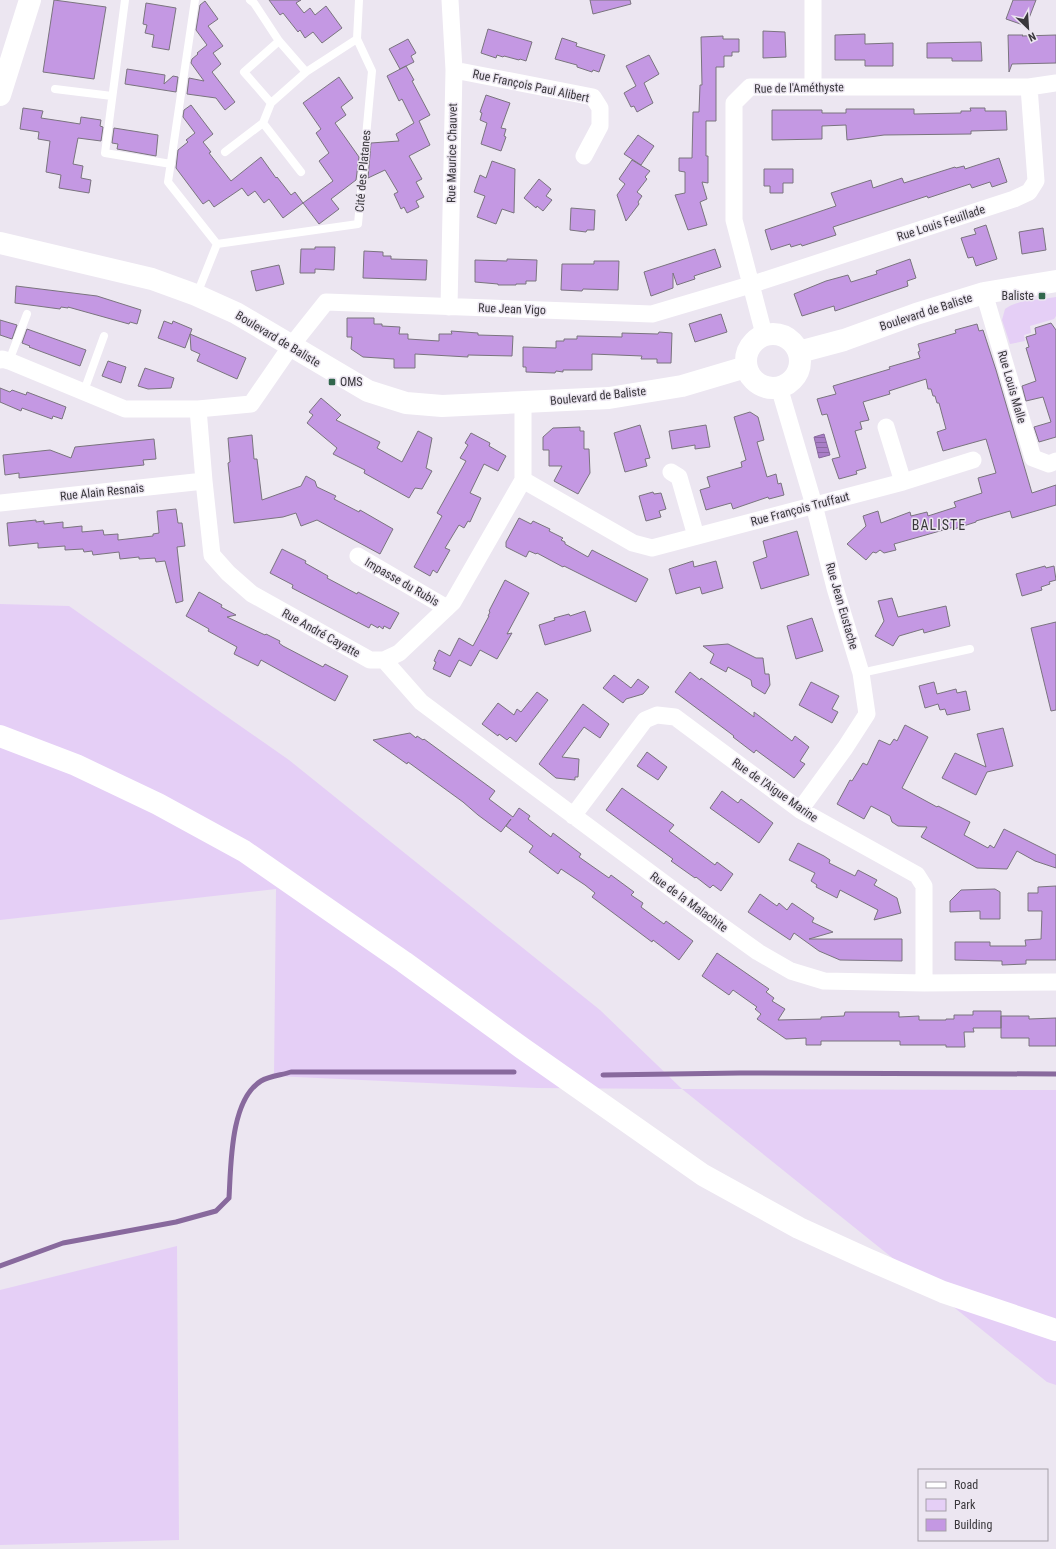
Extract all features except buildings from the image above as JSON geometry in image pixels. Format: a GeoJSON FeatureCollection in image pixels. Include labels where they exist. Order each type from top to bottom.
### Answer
{"type":"FeatureCollection","features":[{"type":"Feature","properties":{"kind":"street"},"geometry":{"type":"LineString","coordinates":[[0,95],[30,0]]}},
{"type":"Feature","properties":{"kind":"street","name":"Rue Maurice Chauvet"},"geometry":{"type":"LineString","coordinates":[[449,307],[454,70],[450,0]]}},
{"type":"Feature","properties":{"kind":"street"},"geometry":{"type":"LineString","coordinates":[[813,0],[813,86]]}},
{"type":"Feature","properties":{"kind":"street","name":"Rue François Paul Alibert"},"geometry":{"type":"LineString","coordinates":[[454,70],[593,97],[600,108],[600,126],[584,156]]}},
{"type":"Feature","properties":{"kind":"street","name":"Rue de l'Améthyste"},"geometry":{"type":"LineString","coordinates":[[764,334],[734,220],[734,104],[750,87],[1029,87],[1056,83]]}},
{"type":"Feature","properties":{"kind":"street","name":"Rue Louis Feuillade"},"geometry":{"type":"LineString","coordinates":[[750,285],[1006,201],[1029,192],[1036,181],[1029,87]]}},
{"type":"Feature","properties":{"kind":"street","name":"Boulevard de Baliste"},"geometry":{"type":"LineString","coordinates":[[0,243],[152,279],[196,295],[236,313],[368,391],[406,403],[442,406],[609,398],[682,386],[746,367]]}},
{"type":"Feature","properties":{"kind":"street","name":"Boulevard de Baliste"},"geometry":{"type":"LineString","coordinates":[[799,352],[844,340],[916,314],[984,293],[1056,281]]}},
{"type":"Feature","properties":{"kind":"street","name":"Rue Jean Vigo"},"geometry":{"type":"LineString","coordinates":[[291,346],[326,302],[652,314],[750,285]]}},
{"type":"Feature","properties":{"kind":"street","name":"Rue Louis Malle"},"geometry":{"type":"LineString","coordinates":[[984,293],[1033,458],[1049,464],[1056,462]]}},
{"type":"Feature","properties":{"kind":"street"},"geometry":{"type":"LineString","coordinates":[[775,333],[785,336],[794,343],[799,352],[800,363],[797,374],[790,382],[779,387],[768,388],[758,384],[750,377],[746,367],[746,357],[749,347],[756,339],[764,334],[775,333]]}},
{"type":"Feature","properties":{"kind":"street"},"geometry":{"type":"LineString","coordinates":[[5,361],[124,408],[198,409],[251,404],[291,346]]}},
{"type":"Feature","properties":{"kind":"street","name":"Rue Jean Eustache"},"geometry":{"type":"LineString","coordinates":[[779,387],[814,505],[835,588],[861,673],[867,714],[846,748],[800,810]]}},
{"type":"Feature","properties":{"kind":"street"},"geometry":{"type":"LineString","coordinates":[[384,660],[399,653],[452,602],[523,480],[523,403]]}},
{"type":"Feature","properties":{"kind":"street","name":"Rue André Cayatte"},"geometry":{"type":"LineString","coordinates":[[198,409],[212,555],[228,573],[252,594],[370,660],[384,660]]}},
{"type":"Feature","properties":{"kind":"street"},"geometry":{"type":"LineString","coordinates":[[886,427],[903,482]]}},
{"type":"Feature","properties":{"kind":"street","name":"Rue François Truffaut"},"geometry":{"type":"LineString","coordinates":[[523,480],[633,543],[652,548],[903,482],[973,460]]}},
{"type":"Feature","properties":{"kind":"street"},"geometry":{"type":"LineString","coordinates":[[671,472],[679,477],[696,536]]}},
{"type":"Feature","properties":{"kind":"street","name":"Rue Alain Resnais"},"geometry":{"type":"LineString","coordinates":[[0,503],[204,482]]}},
{"type":"Feature","properties":{"kind":"street","name":"Impasse du Rubis"},"geometry":{"type":"LineString","coordinates":[[358,556],[447,608]]}},
{"type":"Feature","properties":{"kind":"street","name":"Rue de la Malachite"},"geometry":{"type":"LineString","coordinates":[[384,660],[421,702],[758,952],[791,971],[824,982],[1056,982]]}},
{"type":"Feature","properties":{"kind":"street","name":"Rue de l'Aigue Marine"},"geometry":{"type":"LineString","coordinates":[[573,816],[645,720],[657,715],[675,717],[800,810],[917,875],[924,886],[924,983]]}},
{"type":"Feature","properties":{"kind":"street"},"geometry":{"type":"LineString","coordinates":[[0,736],[83,768],[158,804],[244,851],[404,962],[522,1048],[703,1176],[799,1228],[867,1259],[943,1292],[1056,1330]]}},
{"type":"Feature","properties":{"kind":"lane"},"geometry":{"type":"LineString","coordinates":[[125,0],[105,153],[171,164]]}},
{"type":"Feature","properties":{"kind":"lane"},"geometry":{"type":"LineString","coordinates":[[195,0],[168,182],[217,244],[196,295]]}},
{"type":"Feature","properties":{"kind":"lane"},"geometry":{"type":"LineString","coordinates":[[250,0],[254,3],[279,41],[306,72]]}},
{"type":"Feature","properties":{"kind":"lane"},"geometry":{"type":"LineString","coordinates":[[225,152],[263,123],[271,103],[306,72],[357,39],[360,0]]}},
{"type":"Feature","properties":{"kind":"lane","name":"Cité des Platanes"},"geometry":{"type":"LineString","coordinates":[[217,244],[358,224],[372,71],[357,39]]}},
{"type":"Feature","properties":{"kind":"lane"},"geometry":{"type":"LineString","coordinates":[[271,103],[244,72],[279,41]]}},
{"type":"Feature","properties":{"kind":"lane"},"geometry":{"type":"LineString","coordinates":[[55,89],[112,96]]}},
{"type":"Feature","properties":{"kind":"lane"},"geometry":{"type":"LineString","coordinates":[[263,123],[301,172]]}},
{"type":"Feature","properties":{"kind":"lane"},"geometry":{"type":"LineString","coordinates":[[5,361],[27,314]]}},
{"type":"Feature","properties":{"kind":"lane"},"geometry":{"type":"LineString","coordinates":[[84,391],[104,336]]}},
{"type":"Feature","properties":{"kind":"lane"},"geometry":{"type":"LineString","coordinates":[[861,673],[970,649]]}},
{"type":"Feature","properties":{"kind":"green space"},"geometry":{"type":"Polygon","coordinates":[[[1056,297],[1056,316],[1054,319],[1030,326],[1031,333],[1024,335],[1025,341],[1010,344],[1002,320],[1005,309],[1016,303],[1056,297]]]}},
{"type":"Feature","properties":{"kind":"green space"},"geometry":{"type":"Polygon","coordinates":[[[0,604],[69,606],[289,760],[600,1010],[682,1089],[537,1088],[274,1076],[276,889],[0,920],[0,604]]]}},
{"type":"Feature","properties":{"kind":"green space"},"geometry":{"type":"Polygon","coordinates":[[[682,1089],[1056,1090],[1056,1385],[1047,1382],[682,1089]]]}},
{"type":"Feature","properties":{"kind":"green space"},"geometry":{"type":"Polygon","coordinates":[[[177,1246],[179,1540],[0,1545],[0,1290],[177,1246]]]}},
{"type":"Feature","properties":{"kind":"shaded area"},"geometry":{"type":"Polygon","coordinates":[[[824,434],[830,455],[819,458],[814,437],[824,434]]]}},
{"type":"Feature","properties":{"kind":"waterway"},"geometry":{"type":"LineString","coordinates":[[0,1266],[63,1243],[176,1222],[216,1211],[229,1198],[230,1169],[234,1135],[243,1103],[251,1090],[261,1081],[268,1078],[291,1072],[514,1072]]}},
{"type":"Feature","properties":{"kind":"waterway"},"geometry":{"type":"LineString","coordinates":[[603,1075],[740,1073],[1056,1074]]}},
{"type":"Feature","properties":{"kind":"place","name":"Baliste"},"geometry":{"type":"Point","coordinates":[1042,296]}},
{"type":"Feature","properties":{"kind":"place","name":"OMS"},"geometry":{"type":"Point","coordinates":[332,382]}},
{"type":"Feature","properties":{"kind":"district","name":"BALISTE"},"geometry":{"type":"Point","coordinates":[939,525]}}]}
